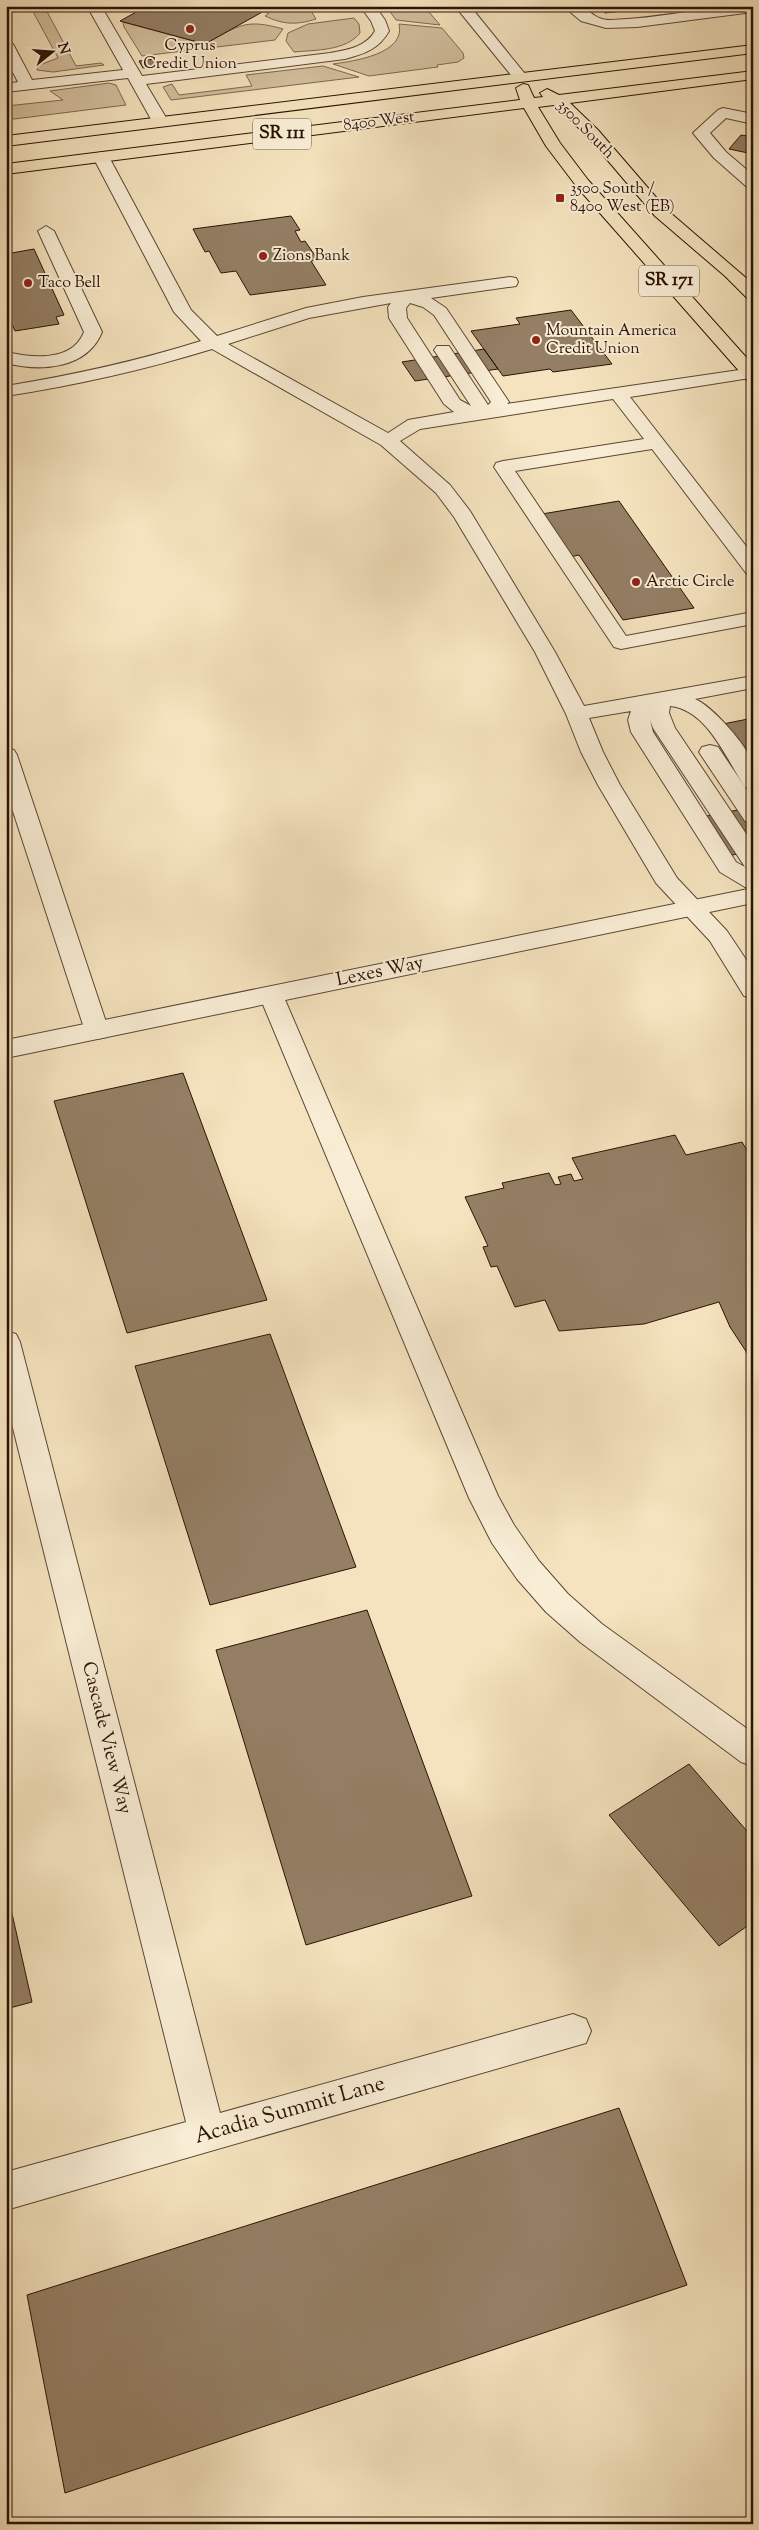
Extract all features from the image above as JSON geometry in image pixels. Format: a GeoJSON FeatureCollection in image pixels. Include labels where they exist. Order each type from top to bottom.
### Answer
{"type":"FeatureCollection","features":[{"type":"Feature","properties":{"kind":"main road","name":"8400 West"},"geometry":{"type":"LineString","coordinates":[[6,141],[753,49]]}},
{"type":"Feature","properties":{"kind":"main road","name":"8400 West"},"geometry":{"type":"LineString","coordinates":[[6,169],[753,75]]}},
{"type":"Feature","properties":{"kind":"main road","name":"3500 South"},"geometry":{"type":"LineString","coordinates":[[520,77],[557,99],[580,121],[660,212],[753,294]]}},
{"type":"Feature","properties":{"kind":"main road","name":"3500 South"},"geometry":{"type":"LineString","coordinates":[[520,77],[528,103],[540,126],[588,189],[751,374]]}},
{"type":"Feature","properties":{"kind":"street"},"geometry":{"type":"LineString","coordinates":[[116,6],[96,11],[160,121]]}},
{"type":"Feature","properties":{"kind":"street"},"geometry":{"type":"LineString","coordinates":[[6,88],[330,57],[356,51],[374,42],[382,31],[378,20],[367,6]]}},
{"type":"Feature","properties":{"kind":"street"},"geometry":{"type":"LineString","coordinates":[[463,7],[483,6]]}},
{"type":"Feature","properties":{"kind":"street"},"geometry":{"type":"LineString","coordinates":[[570,6],[586,18],[606,24],[680,17],[706,10],[753,8]]}},
{"type":"Feature","properties":{"kind":"street"},"geometry":{"type":"LineString","coordinates":[[670,6],[680,17]]}},
{"type":"Feature","properties":{"kind":"street","name":"3500 South"},"geometry":{"type":"LineString","coordinates":[[463,7],[520,77]]}},
{"type":"Feature","properties":{"kind":"street"},"geometry":{"type":"LineString","coordinates":[[638,10],[649,21]]}},
{"type":"Feature","properties":{"kind":"street"},"geometry":{"type":"LineString","coordinates":[[6,44],[27,85]]}},
{"type":"Feature","properties":{"kind":"street"},"geometry":{"type":"LineString","coordinates":[[753,119],[723,113],[701,133],[720,155],[753,184]]}},
{"type":"Feature","properties":{"kind":"street"},"geometry":{"type":"LineString","coordinates":[[101,157],[183,312],[196,328],[215,344],[388,441],[437,483],[463,515],[545,652],[577,714],[592,752],[629,819],[668,883],[719,936],[753,990]]}},
{"type":"Feature","properties":{"kind":"street"},"geometry":{"type":"LineString","coordinates":[[6,357],[28,362],[66,358],[77,353],[92,340],[93,332],[46,230]]}},
{"type":"Feature","properties":{"kind":"street"},"geometry":{"type":"LineString","coordinates":[[6,391],[108,373],[215,344],[298,315],[408,296],[510,282]]}},
{"type":"Feature","properties":{"kind":"street"},"geometry":{"type":"LineString","coordinates":[[408,296],[425,323]]}},
{"type":"Feature","properties":{"kind":"street"},"geometry":{"type":"LineString","coordinates":[[408,296],[420,299],[436,307],[500,402],[498,406],[485,414],[465,411],[454,404],[398,318],[397,307],[408,296]]}},
{"type":"Feature","properties":{"kind":"street"},"geometry":{"type":"LineString","coordinates":[[435,338],[485,414]]}},
{"type":"Feature","properties":{"kind":"street"},"geometry":{"type":"LineString","coordinates":[[388,441],[415,424],[751,374]]}},
{"type":"Feature","properties":{"kind":"street"},"geometry":{"type":"LineString","coordinates":[[618,393],[753,569]]}},
{"type":"Feature","properties":{"kind":"street"},"geometry":{"type":"LineString","coordinates":[[656,443],[503,467],[622,643],[753,618]]}},
{"type":"Feature","properties":{"kind":"street"},"geometry":{"type":"LineString","coordinates":[[577,714],[753,682]]}},
{"type":"Feature","properties":{"kind":"street"},"geometry":{"type":"LineString","coordinates":[[661,699],[685,716],[753,816]]}},
{"type":"Feature","properties":{"kind":"street"},"geometry":{"type":"LineString","coordinates":[[661,699],[658,713],[664,728],[753,862]]}},
{"type":"Feature","properties":{"kind":"street"},"geometry":{"type":"LineString","coordinates":[[753,782],[703,712],[678,701],[661,699],[648,705],[639,714],[638,723],[642,732],[728,867],[753,882]]}},
{"type":"Feature","properties":{"kind":"street"},"geometry":{"type":"LineString","coordinates":[[6,755],[97,1031]]}},
{"type":"Feature","properties":{"kind":"street","name":"Lexes Way"},"geometry":{"type":"LineString","coordinates":[[6,1050],[753,895]]}},
{"type":"Feature","properties":{"kind":"street"},"geometry":{"type":"LineString","coordinates":[[271,995],[484,1498],[503,1534],[528,1570],[557,1603],[591,1633],[753,1752]]}},
{"type":"Feature","properties":{"kind":"street","name":"Cascade View Way"},"geometry":{"type":"LineString","coordinates":[[6,1342],[207,2134]]}},
{"type":"Feature","properties":{"kind":"street","name":"Acadia Summit Lane"},"geometry":{"type":"LineString","coordinates":[[6,2191],[573,2031]]}},
{"type":"Feature","properties":{"kind":"shaded area"},"geometry":{"type":"Polygon","coordinates":[[[30,6],[44,6],[76,66],[101,63],[104,65],[53,72],[37,70],[37,66],[58,58],[30,6]]]}},
{"type":"Feature","properties":{"kind":"shaded area"},"geometry":{"type":"Polygon","coordinates":[[[273,6],[308,6],[316,19],[297,23],[278,21],[265,16],[269,13],[263,12],[273,6]]]}},
{"type":"Feature","properties":{"kind":"shaded area"},"geometry":{"type":"Polygon","coordinates":[[[386,6],[424,6],[440,25],[396,20],[386,6]]]}},
{"type":"Feature","properties":{"kind":"shaded area"},"geometry":{"type":"Polygon","coordinates":[[[354,18],[359,24],[360,33],[354,39],[339,46],[294,52],[286,41],[288,33],[308,24],[354,18]]]}},
{"type":"Feature","properties":{"kind":"shaded area"},"geometry":{"type":"Polygon","coordinates":[[[123,22],[205,44],[234,28],[250,24],[283,29],[275,40],[142,56],[124,27],[123,22]]]}},
{"type":"Feature","properties":{"kind":"shaded area"},"geometry":{"type":"Polygon","coordinates":[[[399,24],[442,28],[463,53],[464,58],[458,62],[437,65],[438,67],[369,76],[333,64],[365,58],[387,49],[395,42],[399,34],[399,24]]]}},
{"type":"Feature","properties":{"kind":"shaded area"},"geometry":{"type":"Polygon","coordinates":[[[323,66],[359,77],[171,100],[163,87],[172,84],[179,95],[252,86],[246,75],[323,66]]]}},
{"type":"Feature","properties":{"kind":"shaded area"},"geometry":{"type":"Polygon","coordinates":[[[109,83],[116,85],[126,105],[6,120],[6,106],[63,100],[50,91],[109,83]]]}},
{"type":"Feature","properties":{"kind":"building","name":"Cyprus Credit Union"},"geometry":{"type":"Polygon","coordinates":[[[147,6],[273,6],[205,44],[120,21],[147,6]]]}},
{"type":"Feature","properties":{"kind":"building"},"geometry":{"type":"Polygon","coordinates":[[[598,6],[668,6],[605,13],[598,6]]]}},
{"type":"Feature","properties":{"kind":"building"},"geometry":{"type":"Polygon","coordinates":[[[155,59],[160,66],[143,68],[139,61],[155,59]]]}},
{"type":"Feature","properties":{"kind":"building"},"geometry":{"type":"Polygon","coordinates":[[[741,135],[753,137],[753,154],[729,149],[741,135]]]}},
{"type":"Feature","properties":{"kind":"building","name":"Zions Bank"},"geometry":{"type":"Polygon","coordinates":[[[291,216],[300,230],[295,231],[301,242],[305,241],[318,260],[311,261],[326,285],[250,295],[236,271],[221,273],[209,251],[205,252],[193,229],[291,216]]]}},
{"type":"Feature","properties":{"kind":"building","name":"Taco Bell"},"geometry":{"type":"Polygon","coordinates":[[[34,249],[64,315],[56,317],[59,324],[15,331],[6,311],[6,254],[34,249]]]}},
{"type":"Feature","properties":{"kind":"building","name":"Mountain America Credit Union"},"geometry":{"type":"Polygon","coordinates":[[[571,310],[612,364],[553,372],[550,369],[503,376],[471,331],[520,324],[516,318],[571,310]]]}},
{"type":"Feature","properties":{"kind":"building"},"geometry":{"type":"Polygon","coordinates":[[[484,349],[498,369],[415,381],[402,362],[484,349]]]}},
{"type":"Feature","properties":{"kind":"building","name":"Arctic Circle"},"geometry":{"type":"Polygon","coordinates":[[[619,501],[694,608],[623,620],[579,555],[570,557],[542,514],[619,501]]]}},
{"type":"Feature","properties":{"kind":"building"},"geometry":{"type":"Polygon","coordinates":[[[753,718],[753,767],[723,724],[753,718]]]}},
{"type":"Feature","properties":{"kind":"building"},"geometry":{"type":"Polygon","coordinates":[[[753,807],[753,851],[727,856],[702,817],[753,807]]]}},
{"type":"Feature","properties":{"kind":"building"},"geometry":{"type":"Polygon","coordinates":[[[183,1073],[267,1300],[127,1333],[54,1101],[183,1073]]]}},
{"type":"Feature","properties":{"kind":"building"},"geometry":{"type":"Polygon","coordinates":[[[675,1135],[686,1155],[742,1142],[753,1160],[753,1362],[730,1327],[719,1302],[644,1324],[559,1331],[545,1300],[515,1307],[497,1266],[491,1267],[483,1247],[488,1246],[465,1197],[504,1188],[502,1183],[549,1173],[555,1185],[561,1184],[558,1177],[571,1174],[574,1181],[583,1179],[572,1158],[675,1135]]]}},
{"type":"Feature","properties":{"kind":"building"},"geometry":{"type":"Polygon","coordinates":[[[270,1334],[356,1567],[210,1605],[135,1366],[270,1334]]]}},
{"type":"Feature","properties":{"kind":"building"},"geometry":{"type":"Polygon","coordinates":[[[367,1610],[472,1896],[306,1945],[216,1650],[367,1610]]]}},
{"type":"Feature","properties":{"kind":"building"},"geometry":{"type":"Polygon","coordinates":[[[689,1764],[753,1838],[753,1922],[719,1946],[609,1815],[689,1764]]]}},
{"type":"Feature","properties":{"kind":"building"},"geometry":{"type":"Polygon","coordinates":[[[6,1887],[32,2002],[6,2009],[6,1887]]]}},
{"type":"Feature","properties":{"kind":"building"},"geometry":{"type":"Polygon","coordinates":[[[619,2108],[687,2285],[65,2493],[27,2295],[619,2108]]]}},
{"type":"Feature","properties":{"kind":"place","name":"Cyprus Credit Union"},"geometry":{"type":"Point","coordinates":[190,29]}},
{"type":"Feature","properties":{"kind":"place","name":"3500 South / 8400 West (EB)"},"geometry":{"type":"Point","coordinates":[560,198]}},
{"type":"Feature","properties":{"kind":"place","name":"Zions Bank"},"geometry":{"type":"Point","coordinates":[263,256]}},
{"type":"Feature","properties":{"kind":"place","name":"Taco Bell"},"geometry":{"type":"Point","coordinates":[28,283]}},
{"type":"Feature","properties":{"kind":"place","name":"Mountain America Credit Union"},"geometry":{"type":"Point","coordinates":[536,340]}},
{"type":"Feature","properties":{"kind":"place","name":"Arctic Circle"},"geometry":{"type":"Point","coordinates":[636,582]}}]}
